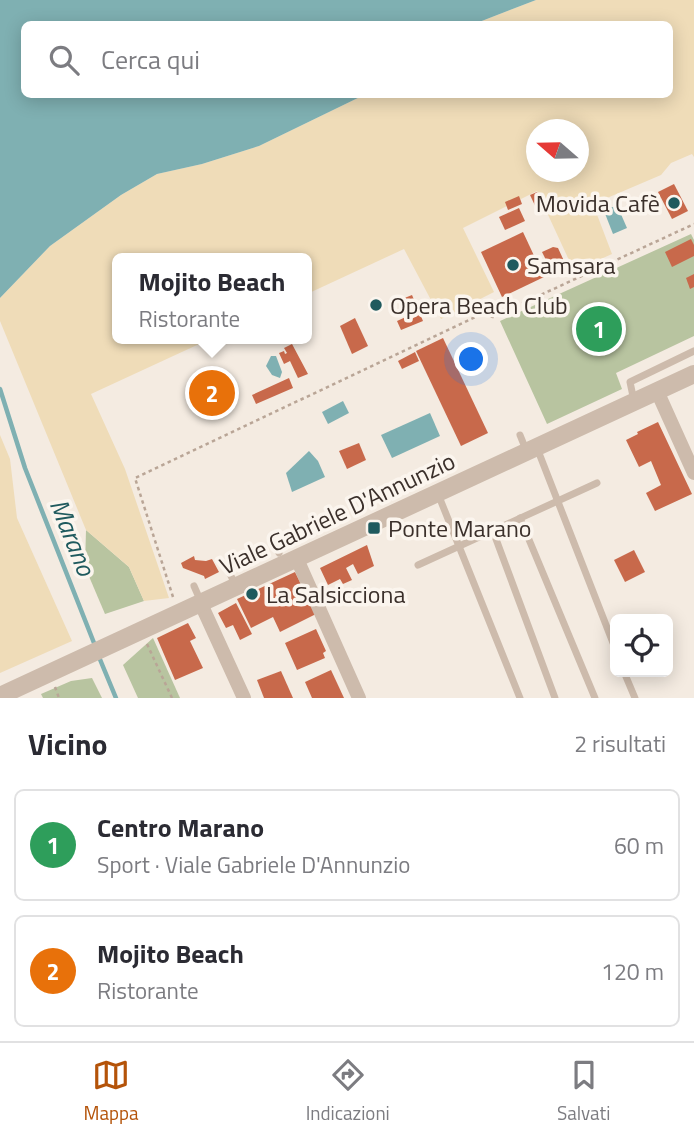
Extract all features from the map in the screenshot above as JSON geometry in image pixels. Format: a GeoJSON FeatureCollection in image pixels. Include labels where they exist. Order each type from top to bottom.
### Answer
{"type":"FeatureCollection","features":[{"type":"Feature","properties":{"kind":"street","name":"Viale Gabriele D'Annunzio"},"geometry":{"type":"LineString","coordinates":[[0,696],[438,493],[528,445],[694,374]]}},
{"type":"Feature","properties":{"kind":"street"},"geometry":{"type":"LineString","coordinates":[[656,391],[694,473]]}},
{"type":"Feature","properties":{"kind":"street"},"geometry":{"type":"LineString","coordinates":[[297,559],[359,698]]}},
{"type":"Feature","properties":{"kind":"street"},"geometry":{"type":"LineString","coordinates":[[201,604],[244,698]]}},
{"type":"Feature","properties":{"kind":"lane"},"geometry":{"type":"LineString","coordinates":[[635,401],[630,382],[694,351]]}},
{"type":"Feature","properties":{"kind":"lane"},"geometry":{"type":"LineString","coordinates":[[528,445],[558,501],[610,635]]}},
{"type":"Feature","properties":{"kind":"lane"},"geometry":{"type":"LineString","coordinates":[[418,565],[597,483]]}},
{"type":"Feature","properties":{"kind":"lane"},"geometry":{"type":"LineString","coordinates":[[438,493],[520,698]]}},
{"type":"Feature","properties":{"kind":"lane"},"geometry":{"type":"LineString","coordinates":[[520,518],[595,698]]}},
{"type":"Feature","properties":{"kind":"lane"},"geometry":{"type":"LineString","coordinates":[[493,531],[555,698]]}},
{"type":"Feature","properties":{"kind":"lane"},"geometry":{"type":"LineString","coordinates":[[228,570],[236,587]]}},
{"type":"Feature","properties":{"kind":"lane"},"geometry":{"type":"LineString","coordinates":[[194,586],[201,604]]}},
{"type":"Feature","properties":{"kind":"lane"},"geometry":{"type":"LineString","coordinates":[[626,677],[635,698]]}},
{"type":"Feature","properties":{"kind":"path"},"geometry":{"type":"LineString","coordinates":[[175,602],[135,478],[484,313],[493,317],[694,224]]}},
{"type":"Feature","properties":{"kind":"path"},"geometry":{"type":"LineString","coordinates":[[138,633],[172,698]]}},
{"type":"Feature","properties":{"kind":"path"},"geometry":{"type":"LineString","coordinates":[[57,693],[59,698]]}},
{"type":"Feature","properties":{"kind":"green space"},"geometry":{"type":"Polygon","coordinates":[[[691,234],[694,240],[694,336],[616,373],[622,389],[547,424],[500,321],[691,234]]]}},
{"type":"Feature","properties":{"kind":"green space"},"geometry":{"type":"Polygon","coordinates":[[[86,530],[129,567],[144,601],[105,614],[85,567],[86,530]]]}},
{"type":"Feature","properties":{"kind":"green space"},"geometry":{"type":"Polygon","coordinates":[[[153,638],[180,698],[138,698],[123,665],[153,638]]]}},
{"type":"Feature","properties":{"kind":"green space"},"geometry":{"type":"Polygon","coordinates":[[[92,678],[102,698],[43,698],[41,694],[71,681],[92,678]]]}},
{"type":"Feature","properties":{"kind":"sand"},"geometry":{"type":"Polygon","coordinates":[[[536,0],[694,0],[694,157],[692,154],[671,163],[661,175],[593,204],[612,254],[574,271],[537,191],[463,228],[494,292],[441,319],[404,249],[312,292],[312,253],[112,253],[112,344],[199,344],[91,394],[125,469],[169,598],[144,601],[129,567],[86,530],[0,321],[0,298],[50,246],[121,195],[157,174],[202,164],[259,146],[358,98],[673,98],[673,21],[482,21],[536,0]]]}},
{"type":"Feature","properties":{"kind":"sand"},"geometry":{"type":"Polygon","coordinates":[[[0,435],[10,459],[17,518],[72,641],[0,673],[0,435]]]}},
{"type":"Feature","properties":{"kind":"water"},"geometry":{"type":"Polygon","coordinates":[[[0,0],[536,0],[482,21],[21,21],[21,98],[358,98],[259,146],[202,164],[157,174],[121,195],[50,246],[0,298],[0,0]]]}},
{"type":"Feature","properties":{"kind":"water"},"geometry":{"type":"Polygon","coordinates":[[[617,205],[627,228],[613,234],[604,211],[617,205]]]}},
{"type":"Feature","properties":{"kind":"water"},"geometry":{"type":"Polygon","coordinates":[[[271,356],[276,356],[282,372],[280,378],[272,375],[266,366],[271,356]]]}},
{"type":"Feature","properties":{"kind":"water"},"geometry":{"type":"Polygon","coordinates":[[[343,401],[349,413],[328,424],[322,412],[343,401]]]}},
{"type":"Feature","properties":{"kind":"water"},"geometry":{"type":"Polygon","coordinates":[[[430,413],[440,436],[392,458],[381,435],[430,413]]]}},
{"type":"Feature","properties":{"kind":"water"},"geometry":{"type":"Polygon","coordinates":[[[309,451],[318,461],[325,477],[292,492],[286,473],[309,451]]]}},
{"type":"Feature","properties":{"kind":"building","name":"Movida Cafè"},"geometry":{"type":"Polygon","coordinates":[[[674,184],[688,211],[672,219],[658,192],[674,184]]]}},
{"type":"Feature","properties":{"kind":"building"},"geometry":{"type":"Polygon","coordinates":[[[537,192],[545,208],[538,212],[530,195],[537,192]]]}},
{"type":"Feature","properties":{"kind":"building"},"geometry":{"type":"Polygon","coordinates":[[[519,196],[522,204],[508,210],[505,202],[519,196]]]}},
{"type":"Feature","properties":{"kind":"building"},"geometry":{"type":"Polygon","coordinates":[[[519,208],[525,221],[505,230],[499,217],[519,208]]]}},
{"type":"Feature","properties":{"kind":"building","name":"Samsara"},"geometry":{"type":"Polygon","coordinates":[[[523,232],[544,277],[502,297],[481,252],[523,232]]]}},
{"type":"Feature","properties":{"kind":"building"},"geometry":{"type":"Polygon","coordinates":[[[691,239],[694,256],[672,267],[665,252],[691,239]]]}},
{"type":"Feature","properties":{"kind":"building"},"geometry":{"type":"Polygon","coordinates":[[[553,247],[558,248],[564,261],[550,268],[542,252],[553,247]]]}},
{"type":"Feature","properties":{"kind":"building"},"geometry":{"type":"Polygon","coordinates":[[[694,274],[694,287],[690,289],[686,278],[694,274]]]}},
{"type":"Feature","properties":{"kind":"building"},"geometry":{"type":"Polygon","coordinates":[[[412,295],[423,321],[401,330],[397,321],[408,316],[410,320],[415,317],[413,313],[409,315],[402,299],[412,295]]]}},
{"type":"Feature","properties":{"kind":"building"},"geometry":{"type":"Polygon","coordinates":[[[355,318],[368,346],[352,354],[340,326],[355,318]]]}},
{"type":"Feature","properties":{"kind":"building"},"geometry":{"type":"Polygon","coordinates":[[[443,338],[488,433],[461,446],[416,351],[443,338]]]}},
{"type":"Feature","properties":{"kind":"building"},"geometry":{"type":"Polygon","coordinates":[[[292,344],[308,374],[298,378],[290,361],[284,364],[279,353],[287,353],[284,348],[292,344]]]}},
{"type":"Feature","properties":{"kind":"building"},"geometry":{"type":"Polygon","coordinates":[[[415,352],[419,361],[402,369],[398,361],[415,352]]]}},
{"type":"Feature","properties":{"kind":"building"},"geometry":{"type":"Polygon","coordinates":[[[198,375],[206,394],[214,390],[222,404],[208,412],[189,380],[198,375]]]}},
{"type":"Feature","properties":{"kind":"building"},"geometry":{"type":"Polygon","coordinates":[[[289,378],[293,388],[256,404],[252,395],[289,378]]]}},
{"type":"Feature","properties":{"kind":"building"},"geometry":{"type":"Polygon","coordinates":[[[658,422],[692,494],[655,511],[646,493],[661,485],[651,461],[639,467],[626,440],[658,422]]]}},
{"type":"Feature","properties":{"kind":"building"},"geometry":{"type":"Polygon","coordinates":[[[359,443],[366,460],[347,469],[339,451],[359,443]]]}},
{"type":"Feature","properties":{"kind":"building"},"geometry":{"type":"Polygon","coordinates":[[[367,545],[374,566],[358,574],[353,564],[346,568],[352,580],[343,584],[340,579],[328,585],[320,568],[367,545]]]}},
{"type":"Feature","properties":{"kind":"building"},"geometry":{"type":"Polygon","coordinates":[[[634,550],[645,572],[625,582],[614,560],[634,550]]]}},
{"type":"Feature","properties":{"kind":"building"},"geometry":{"type":"Polygon","coordinates":[[[194,556],[195,560],[212,559],[219,572],[205,579],[204,576],[183,568],[181,563],[194,556]]]}},
{"type":"Feature","properties":{"kind":"building"},"geometry":{"type":"Polygon","coordinates":[[[295,572],[316,614],[280,632],[273,617],[251,628],[237,599],[295,572]]]}},
{"type":"Feature","properties":{"kind":"building"},"geometry":{"type":"Polygon","coordinates":[[[236,603],[252,634],[240,640],[233,625],[226,628],[218,613],[236,603]]]}},
{"type":"Feature","properties":{"kind":"building"},"geometry":{"type":"Polygon","coordinates":[[[188,623],[196,638],[190,641],[203,668],[175,680],[157,638],[188,623]]]}},
{"type":"Feature","properties":{"kind":"building"},"geometry":{"type":"Polygon","coordinates":[[[316,629],[326,651],[323,653],[325,658],[297,670],[285,643],[316,629]]]}},
{"type":"Feature","properties":{"kind":"building"},"geometry":{"type":"Polygon","coordinates":[[[331,670],[344,698],[312,698],[305,682],[331,670]]]}},
{"type":"Feature","properties":{"kind":"building"},"geometry":{"type":"Polygon","coordinates":[[[281,671],[293,698],[264,698],[257,680],[281,671]]]}},
{"type":"Feature","properties":{"kind":"waterway","name":"Marano"},"geometry":{"type":"LineString","coordinates":[[0,389],[25,468],[96,648]]}},
{"type":"Feature","properties":{"kind":"waterway","name":"Marano"},"geometry":{"type":"LineString","coordinates":[[99,657],[116,698]]}},
{"type":"Feature","properties":{"kind":"place","name":"Movida Cafè"},"geometry":{"type":"Point","coordinates":[674,203]}},
{"type":"Feature","properties":{"kind":"place","name":"Samsara"},"geometry":{"type":"Point","coordinates":[513,265]}},
{"type":"Feature","properties":{"kind":"place","name":"Opera Beach Club"},"geometry":{"type":"Point","coordinates":[376,305]}},
{"type":"Feature","properties":{"kind":"place","name":"Centro Marano"},"geometry":{"type":"Point","coordinates":[599,329]}},
{"type":"Feature","properties":{"kind":"place","name":"Mojito Beach"},"geometry":{"type":"Point","coordinates":[212,393]}},
{"type":"Feature","properties":{"kind":"place","name":"Ponte Marano"},"geometry":{"type":"Point","coordinates":[374,528]}},
{"type":"Feature","properties":{"kind":"place","name":"La Salsicciona"},"geometry":{"type":"Point","coordinates":[252,594]}}]}
